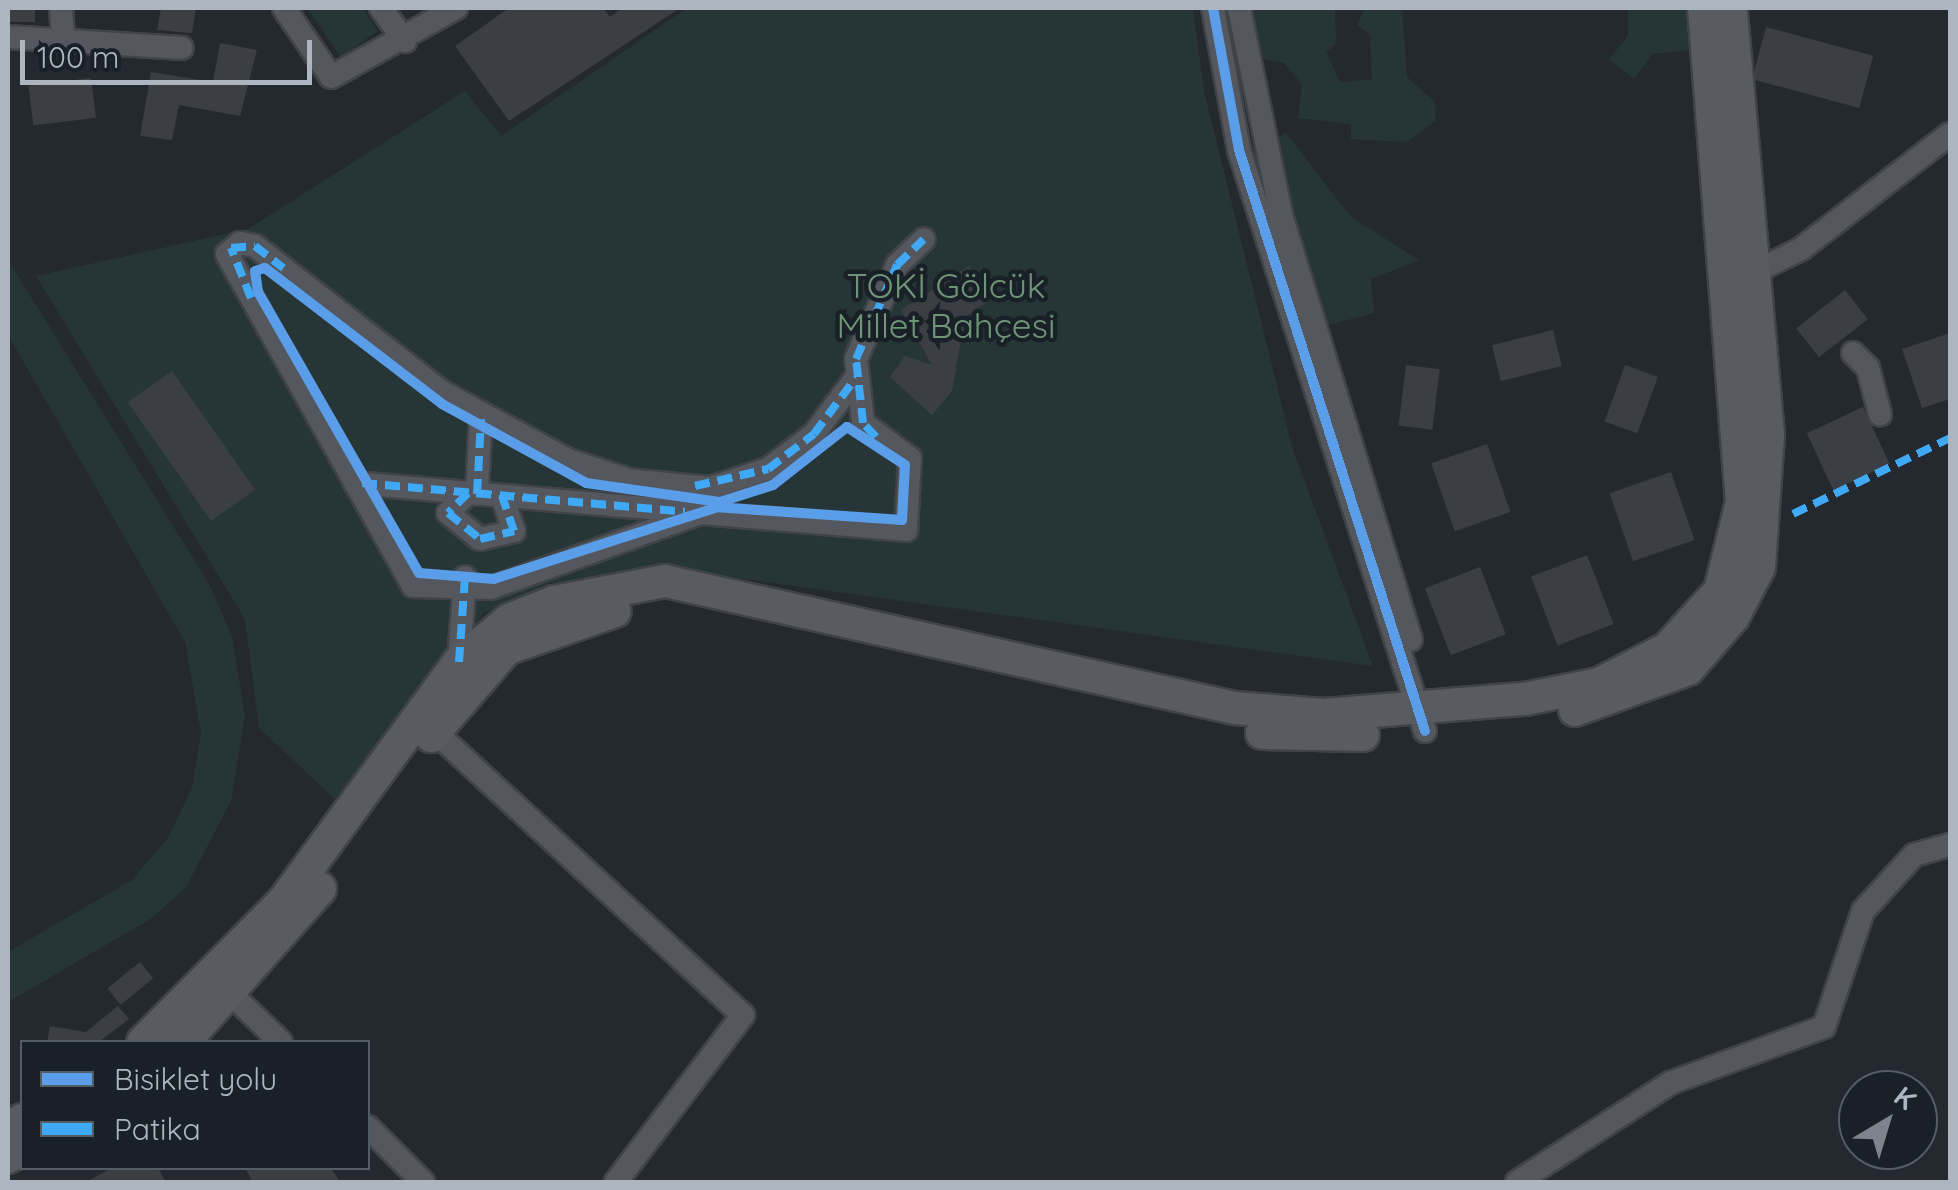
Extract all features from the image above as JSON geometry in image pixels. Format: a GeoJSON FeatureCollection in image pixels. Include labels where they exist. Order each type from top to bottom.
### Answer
{"type":"FeatureCollection","features":[{"type":"Feature","properties":{"kind":"main road"},"geometry":{"type":"LineString","coordinates":[[1704,8],[1744,277]]}},
{"type":"Feature","properties":{"kind":"main road"},"geometry":{"type":"LineString","coordinates":[[186,1040],[231,994],[434,732],[506,648],[661,599],[1238,731],[1429,721],[1599,684],[1667,649],[1720,591],[1742,502],[1744,277],[1731,8]]}},
{"type":"Feature","properties":{"kind":"main road"},"geometry":{"type":"LineString","coordinates":[[145,1040],[284,901],[459,662],[522,613],[665,580],[1234,708],[1429,721]]}},
{"type":"Feature","properties":{"kind":"street"},"geometry":{"type":"LineString","coordinates":[[62,8],[62,36]]}},
{"type":"Feature","properties":{"kind":"street"},"geometry":{"type":"LineString","coordinates":[[284,8],[331,77],[405,41],[456,8]]}},
{"type":"Feature","properties":{"kind":"street"},"geometry":{"type":"LineString","coordinates":[[381,8],[405,41]]}},
{"type":"Feature","properties":{"kind":"street"},"geometry":{"type":"LineString","coordinates":[[1213,8],[1239,150],[1429,721]]}},
{"type":"Feature","properties":{"kind":"street"},"geometry":{"type":"LineString","coordinates":[[1239,8],[1281,215],[1429,721]]}},
{"type":"Feature","properties":{"kind":"street"},"geometry":{"type":"LineString","coordinates":[[8,37],[62,36],[182,48]]}},
{"type":"Feature","properties":{"kind":"street"},"geometry":{"type":"LineString","coordinates":[[1744,277],[1800,248],[1950,134]]}},
{"type":"Feature","properties":{"kind":"street"},"geometry":{"type":"LineString","coordinates":[[354,483],[906,530],[910,458],[863,423],[855,380],[870,312],[924,239]]}},
{"type":"Feature","properties":{"kind":"street"},"geometry":{"type":"LineString","coordinates":[[700,513],[492,588],[464,583],[412,586],[226,254],[240,242],[481,413],[568,460],[629,480],[710,488],[768,470],[814,434],[855,380]]}},
{"type":"Feature","properties":{"kind":"street"},"geometry":{"type":"LineString","coordinates":[[1854,353],[1868,368],[1880,414]]}},
{"type":"Feature","properties":{"kind":"street"},"geometry":{"type":"LineString","coordinates":[[481,413],[472,493],[448,513],[480,539],[514,531],[502,496]]}},
{"type":"Feature","properties":{"kind":"street"},"geometry":{"type":"LineString","coordinates":[[459,662],[464,583]]}},
{"type":"Feature","properties":{"kind":"street"},"geometry":{"type":"LineString","coordinates":[[434,732],[742,1015],[616,1182]]}},
{"type":"Feature","properties":{"kind":"street"},"geometry":{"type":"LineString","coordinates":[[1516,1182],[1670,1082],[1824,1027],[1863,911],[1914,856],[1950,845]]}},
{"type":"Feature","properties":{"kind":"street"},"geometry":{"type":"LineString","coordinates":[[231,994],[279,1040]]}},
{"type":"Feature","properties":{"kind":"street"},"geometry":{"type":"LineString","coordinates":[[370,1130],[423,1182]]}},
{"type":"Feature","properties":{"kind":"green space"},"geometry":{"type":"Polygon","coordinates":[[[307,8],[362,8],[378,31],[341,57],[307,8]]]}},
{"type":"Feature","properties":{"kind":"green space","name":"TOKİ Gölcük Millet Bahçesi"},"geometry":{"type":"Polygon","coordinates":[[[687,8],[1193,8],[1204,91],[1292,447],[1373,666],[672,569],[550,583],[484,613],[335,799],[259,728],[245,619],[36,276],[248,229],[465,91],[501,136],[687,8]]]}},
{"type":"Feature","properties":{"kind":"green space"},"geometry":{"type":"Polygon","coordinates":[[[1245,8],[1335,8],[1336,44],[1326,52],[1340,82],[1372,79],[1370,35],[1357,25],[1365,8],[1402,8],[1407,77],[1435,102],[1436,121],[1407,142],[1351,139],[1351,124],[1298,118],[1302,84],[1284,63],[1253,57],[1245,8]]]}},
{"type":"Feature","properties":{"kind":"green space"},"geometry":{"type":"Polygon","coordinates":[[[1628,8],[1695,8],[1698,49],[1652,54],[1634,79],[1609,59],[1628,36],[1628,8]]]}},
{"type":"Feature","properties":{"kind":"green space"},"geometry":{"type":"Polygon","coordinates":[[[1286,133],[1351,217],[1419,260],[1371,279],[1374,313],[1324,326],[1270,142],[1286,133]]]}},
{"type":"Feature","properties":{"kind":"green space"},"geometry":{"type":"Polygon","coordinates":[[[8,260],[209,584],[232,636],[245,716],[231,801],[186,887],[152,918],[8,1002],[8,952],[132,880],[168,838],[192,788],[201,732],[185,642],[8,335],[8,260]]]}},
{"type":"Feature","properties":{"kind":"building"},"geometry":{"type":"Polygon","coordinates":[[[8,8],[35,8],[35,22],[8,22],[8,8]]]}},
{"type":"Feature","properties":{"kind":"building"},"geometry":{"type":"Polygon","coordinates":[[[161,8],[196,8],[192,33],[157,30],[161,8]]]}},
{"type":"Feature","properties":{"kind":"building"},"geometry":{"type":"Polygon","coordinates":[[[509,8],[603,8],[610,17],[622,8],[680,8],[509,121],[455,46],[509,8]]]}},
{"type":"Feature","properties":{"kind":"building"},"geometry":{"type":"Polygon","coordinates":[[[1766,27],[1873,56],[1859,108],[1752,79],[1766,27]]]}},
{"type":"Feature","properties":{"kind":"building"},"geometry":{"type":"Polygon","coordinates":[[[220,43],[257,50],[240,116],[179,105],[172,140],[140,136],[151,72],[213,82],[220,43]]]}},
{"type":"Feature","properties":{"kind":"building"},"geometry":{"type":"Polygon","coordinates":[[[91,78],[96,118],[33,125],[28,86],[91,78]]]}},
{"type":"Feature","properties":{"kind":"building"},"geometry":{"type":"Polygon","coordinates":[[[969,266],[988,302],[965,317],[952,391],[932,415],[890,377],[905,356],[932,365],[901,310],[969,266]]]}},
{"type":"Feature","properties":{"kind":"building"},"geometry":{"type":"Polygon","coordinates":[[[1845,290],[1868,319],[1819,357],[1796,328],[1845,290]]]}},
{"type":"Feature","properties":{"kind":"building"},"geometry":{"type":"Polygon","coordinates":[[[1553,330],[1562,366],[1501,381],[1492,345],[1553,330]]]}},
{"type":"Feature","properties":{"kind":"building"},"geometry":{"type":"Polygon","coordinates":[[[1950,333],[1950,399],[1922,408],[1902,349],[1950,333]]]}},
{"type":"Feature","properties":{"kind":"building"},"geometry":{"type":"Polygon","coordinates":[[[1406,365],[1440,369],[1432,430],[1399,426],[1406,365]]]}},
{"type":"Feature","properties":{"kind":"building"},"geometry":{"type":"Polygon","coordinates":[[[1625,365],[1658,377],[1637,433],[1604,421],[1625,365]]]}},
{"type":"Feature","properties":{"kind":"building"},"geometry":{"type":"Polygon","coordinates":[[[172,371],[255,490],[211,521],[128,402],[172,371]]]}},
{"type":"Feature","properties":{"kind":"building"},"geometry":{"type":"Polygon","coordinates":[[[1863,407],[1890,464],[1833,490],[1807,433],[1863,407]]]}},
{"type":"Feature","properties":{"kind":"building"},"geometry":{"type":"Polygon","coordinates":[[[1487,444],[1510,512],[1455,531],[1431,463],[1487,444]]]}},
{"type":"Feature","properties":{"kind":"building"},"geometry":{"type":"Polygon","coordinates":[[[1671,472],[1694,540],[1633,561],[1610,493],[1671,472]]]}},
{"type":"Feature","properties":{"kind":"building"},"geometry":{"type":"Polygon","coordinates":[[[1587,555],[1614,624],[1558,646],[1531,577],[1587,555]]]}},
{"type":"Feature","properties":{"kind":"building"},"geometry":{"type":"Polygon","coordinates":[[[1480,567],[1506,634],[1451,655],[1425,588],[1480,567]]]}},
{"type":"Feature","properties":{"kind":"building"},"geometry":{"type":"Polygon","coordinates":[[[140,962],[153,978],[121,1005],[107,988],[140,962]]]}},
{"type":"Feature","properties":{"kind":"building"},"geometry":{"type":"Polygon","coordinates":[[[118,1006],[129,1019],[102,1040],[47,1040],[50,1026],[86,1032],[118,1006]]]}},
{"type":"Feature","properties":{"kind":"building"},"geometry":{"type":"Polygon","coordinates":[[[108,1170],[159,1170],[166,1182],[86,1182],[108,1170]]]}},
{"type":"Feature","properties":{"kind":"building"},"geometry":{"type":"Polygon","coordinates":[[[246,1170],[332,1170],[340,1182],[253,1182],[246,1170]]]}},
{"type":"Feature","properties":{"kind":"marked path"},"geometry":{"type":"LineString","coordinates":[[876,437],[863,423],[856,359],[897,265],[924,239]]}},
{"type":"Feature","properties":{"kind":"marked path"},"geometry":{"type":"LineString","coordinates":[[251,298],[231,248],[255,246],[283,268]]}},
{"type":"Feature","properties":{"kind":"marked path"},"geometry":{"type":"LineString","coordinates":[[695,486],[768,469],[814,434],[855,379]]}},
{"type":"Feature","properties":{"kind":"marked path"},"geometry":{"type":"LineString","coordinates":[[477,494],[481,419]]}},
{"type":"Feature","properties":{"kind":"marked path"},"geometry":{"type":"LineString","coordinates":[[1793,514],[1950,438]]}},
{"type":"Feature","properties":{"kind":"marked path"},"geometry":{"type":"LineString","coordinates":[[362,483],[685,512]]}},
{"type":"Feature","properties":{"kind":"marked path"},"geometry":{"type":"LineString","coordinates":[[468,493],[448,513],[480,539],[514,531],[502,496]]}},
{"type":"Feature","properties":{"kind":"marked path"},"geometry":{"type":"LineString","coordinates":[[459,662],[465,577]]}},
{"type":"Feature","properties":{"kind":"cycle path"},"geometry":{"type":"LineString","coordinates":[[1213,8],[1239,150],[1425,731]]}},
{"type":"Feature","properties":{"kind":"cycle path"},"geometry":{"type":"LineString","coordinates":[[265,268],[442,404],[586,483],[720,502],[773,485],[847,427],[905,465],[902,520],[718,507],[494,579],[419,573],[258,292],[255,271],[265,268]]}}]}
